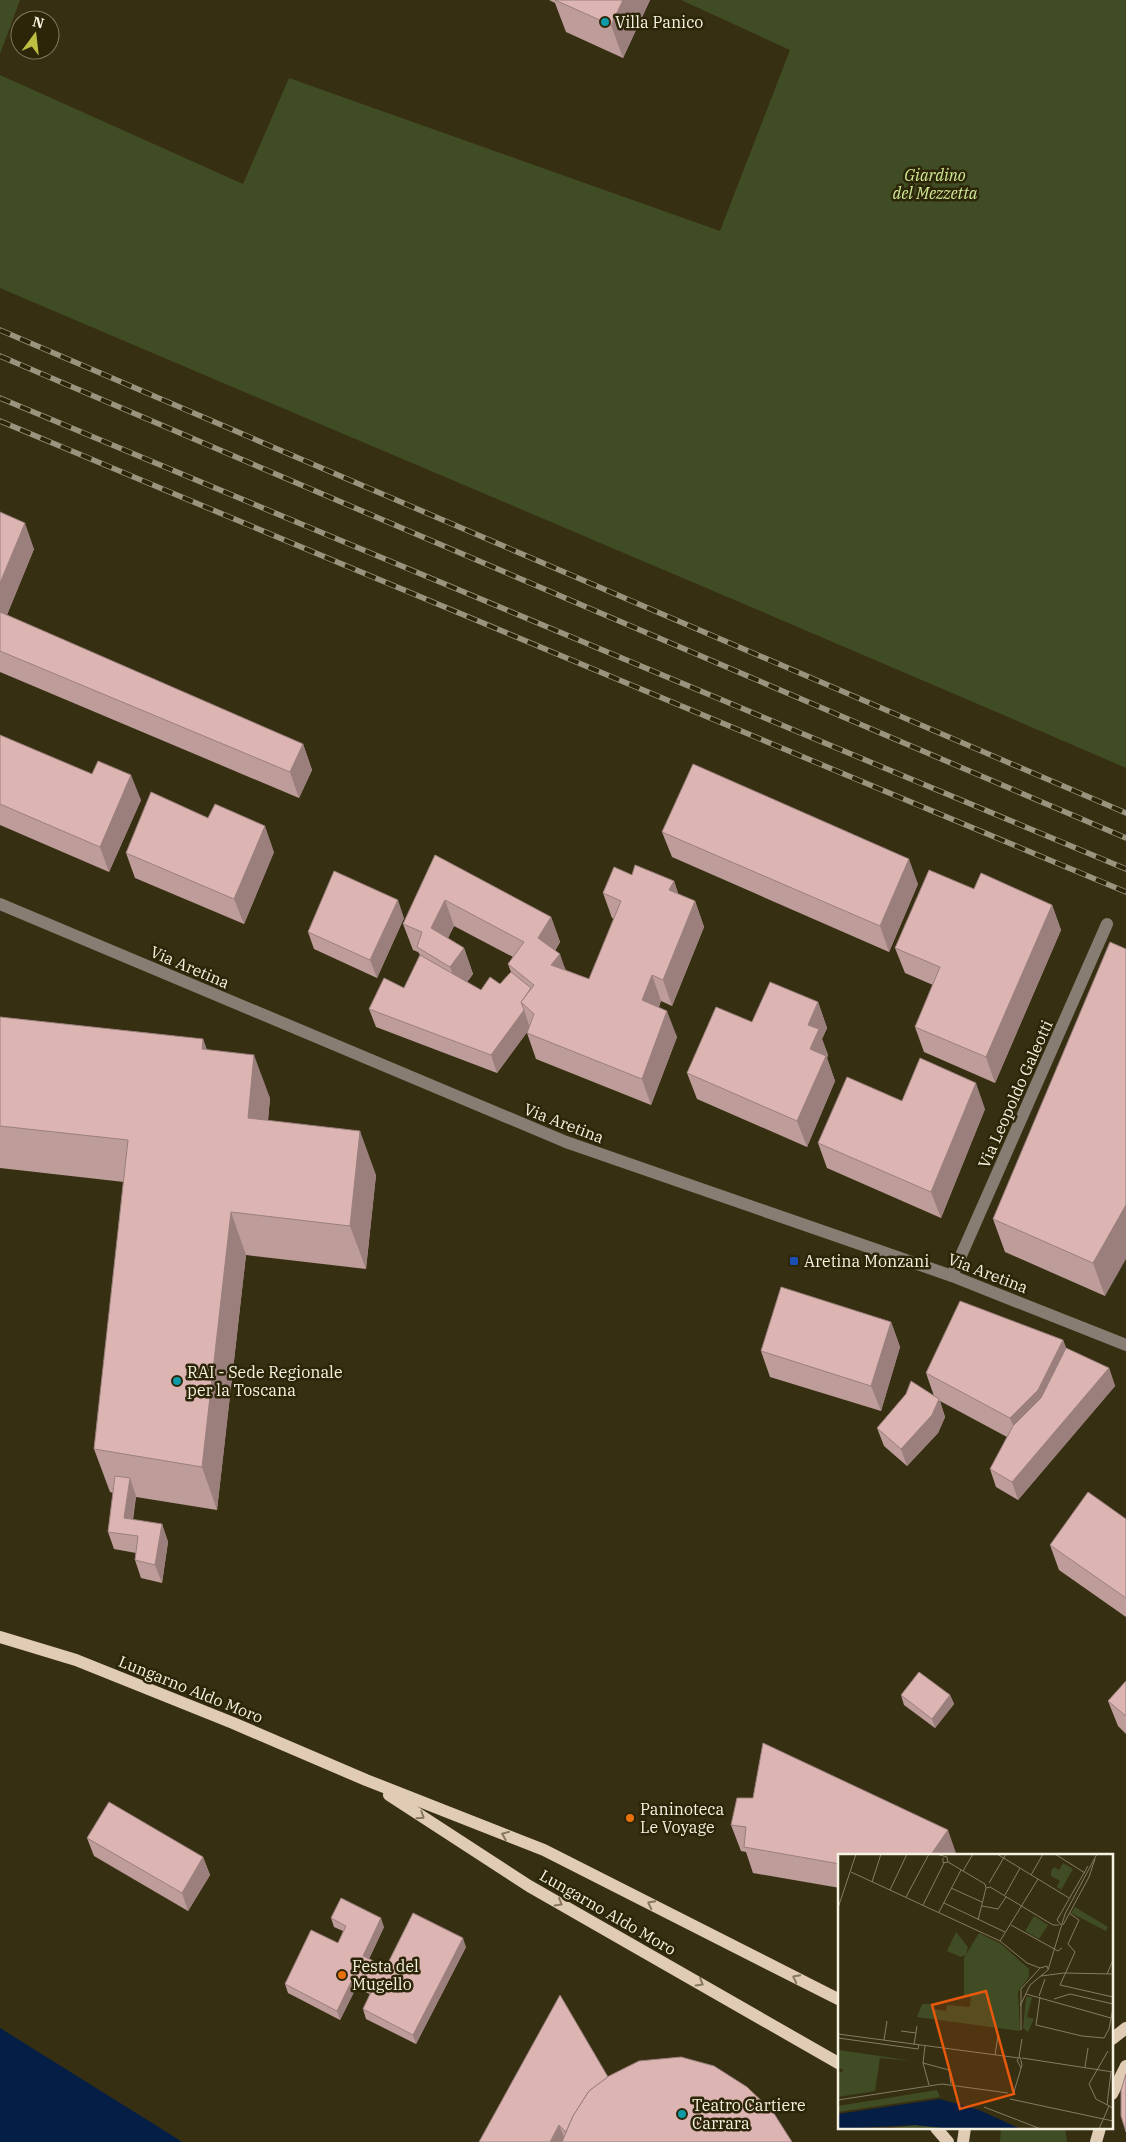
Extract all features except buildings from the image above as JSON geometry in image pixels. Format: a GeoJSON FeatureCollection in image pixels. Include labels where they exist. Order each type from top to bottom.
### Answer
{"type":"FeatureCollection","features":[{"type":"Feature","properties":{"kind":"main road","name":"Lungarno Aldo Moro"},"geometry":{"type":"LineString","coordinates":[[0,1637],[76,1660],[233,1723],[366,1780],[544,1850],[838,1999]]}},
{"type":"Feature","properties":{"kind":"main road","name":"Lungarno Aldo Moro"},"geometry":{"type":"LineString","coordinates":[[366,1780],[529,1886],[838,2063]]}},
{"type":"Feature","properties":{"kind":"main road"},"geometry":{"type":"LineString","coordinates":[[1114,2037],[1126,2028]]}},
{"type":"Feature","properties":{"kind":"main road"},"geometry":{"type":"LineString","coordinates":[[1114,2090],[1126,2066]]}},
{"type":"Feature","properties":{"kind":"main road"},"geometry":{"type":"LineString","coordinates":[[938,2130],[948,2142]]}},
{"type":"Feature","properties":{"kind":"street","name":"Via Aretina"},"geometry":{"type":"LineString","coordinates":[[0,904],[566,1142],[952,1276],[1126,1345]]}},
{"type":"Feature","properties":{"kind":"street","name":"Via Leopoldo Galeotti"},"geometry":{"type":"LineString","coordinates":[[952,1276],[1107,924]]}},
{"type":"Feature","properties":{"kind":"green space"},"geometry":{"type":"Polygon","coordinates":[[[0,0],[20,0],[16,10],[10,10],[10,27],[0,54],[0,0]]]}},
{"type":"Feature","properties":{"kind":"green space","name":"Giardino del Mezzetta"},"geometry":{"type":"Polygon","coordinates":[[[681,0],[1126,0],[1126,768],[0,288],[0,75],[243,184],[289,78],[720,231],[790,50],[681,0]]]}},
{"type":"Feature","properties":{"kind":"green space"},"geometry":{"type":"Polygon","coordinates":[[[1001,2130],[1065,2130],[1067,2142],[1000,2142],[1001,2130]]]}},
{"type":"Feature","properties":{"kind":"water"},"geometry":{"type":"Polygon","coordinates":[[[0,2028],[173,2136],[182,2142],[0,2142],[0,2028]]]}},
{"type":"Feature","properties":{"kind":"railway"},"geometry":{"type":"LineString","coordinates":[[0,330],[1126,813]]}},
{"type":"Feature","properties":{"kind":"railway"},"geometry":{"type":"LineString","coordinates":[[0,356],[1126,838]]}},
{"type":"Feature","properties":{"kind":"railway"},"geometry":{"type":"LineString","coordinates":[[0,398],[1126,869]]}},
{"type":"Feature","properties":{"kind":"railway"},"geometry":{"type":"LineString","coordinates":[[0,421],[1126,892]]}},
{"type":"Feature","properties":{"kind":"place","name":"Villa Panico"},"geometry":{"type":"Point","coordinates":[605,22]}},
{"type":"Feature","properties":{"kind":"place","name":"Aretina Monzani"},"geometry":{"type":"Point","coordinates":[794,1261]}},
{"type":"Feature","properties":{"kind":"place","name":"RAI - Sede Regionale per la Toscana"},"geometry":{"type":"Point","coordinates":[177,1381]}},
{"type":"Feature","properties":{"kind":"place","name":"Paninoteca Le Voyage"},"geometry":{"type":"Point","coordinates":[630,1818]}},
{"type":"Feature","properties":{"kind":"place","name":"Festa del Mugello"},"geometry":{"type":"Point","coordinates":[342,1975]}},
{"type":"Feature","properties":{"kind":"place","name":"Teatro Cartiere Carrara"},"geometry":{"type":"Point","coordinates":[682,2114]}}]}
